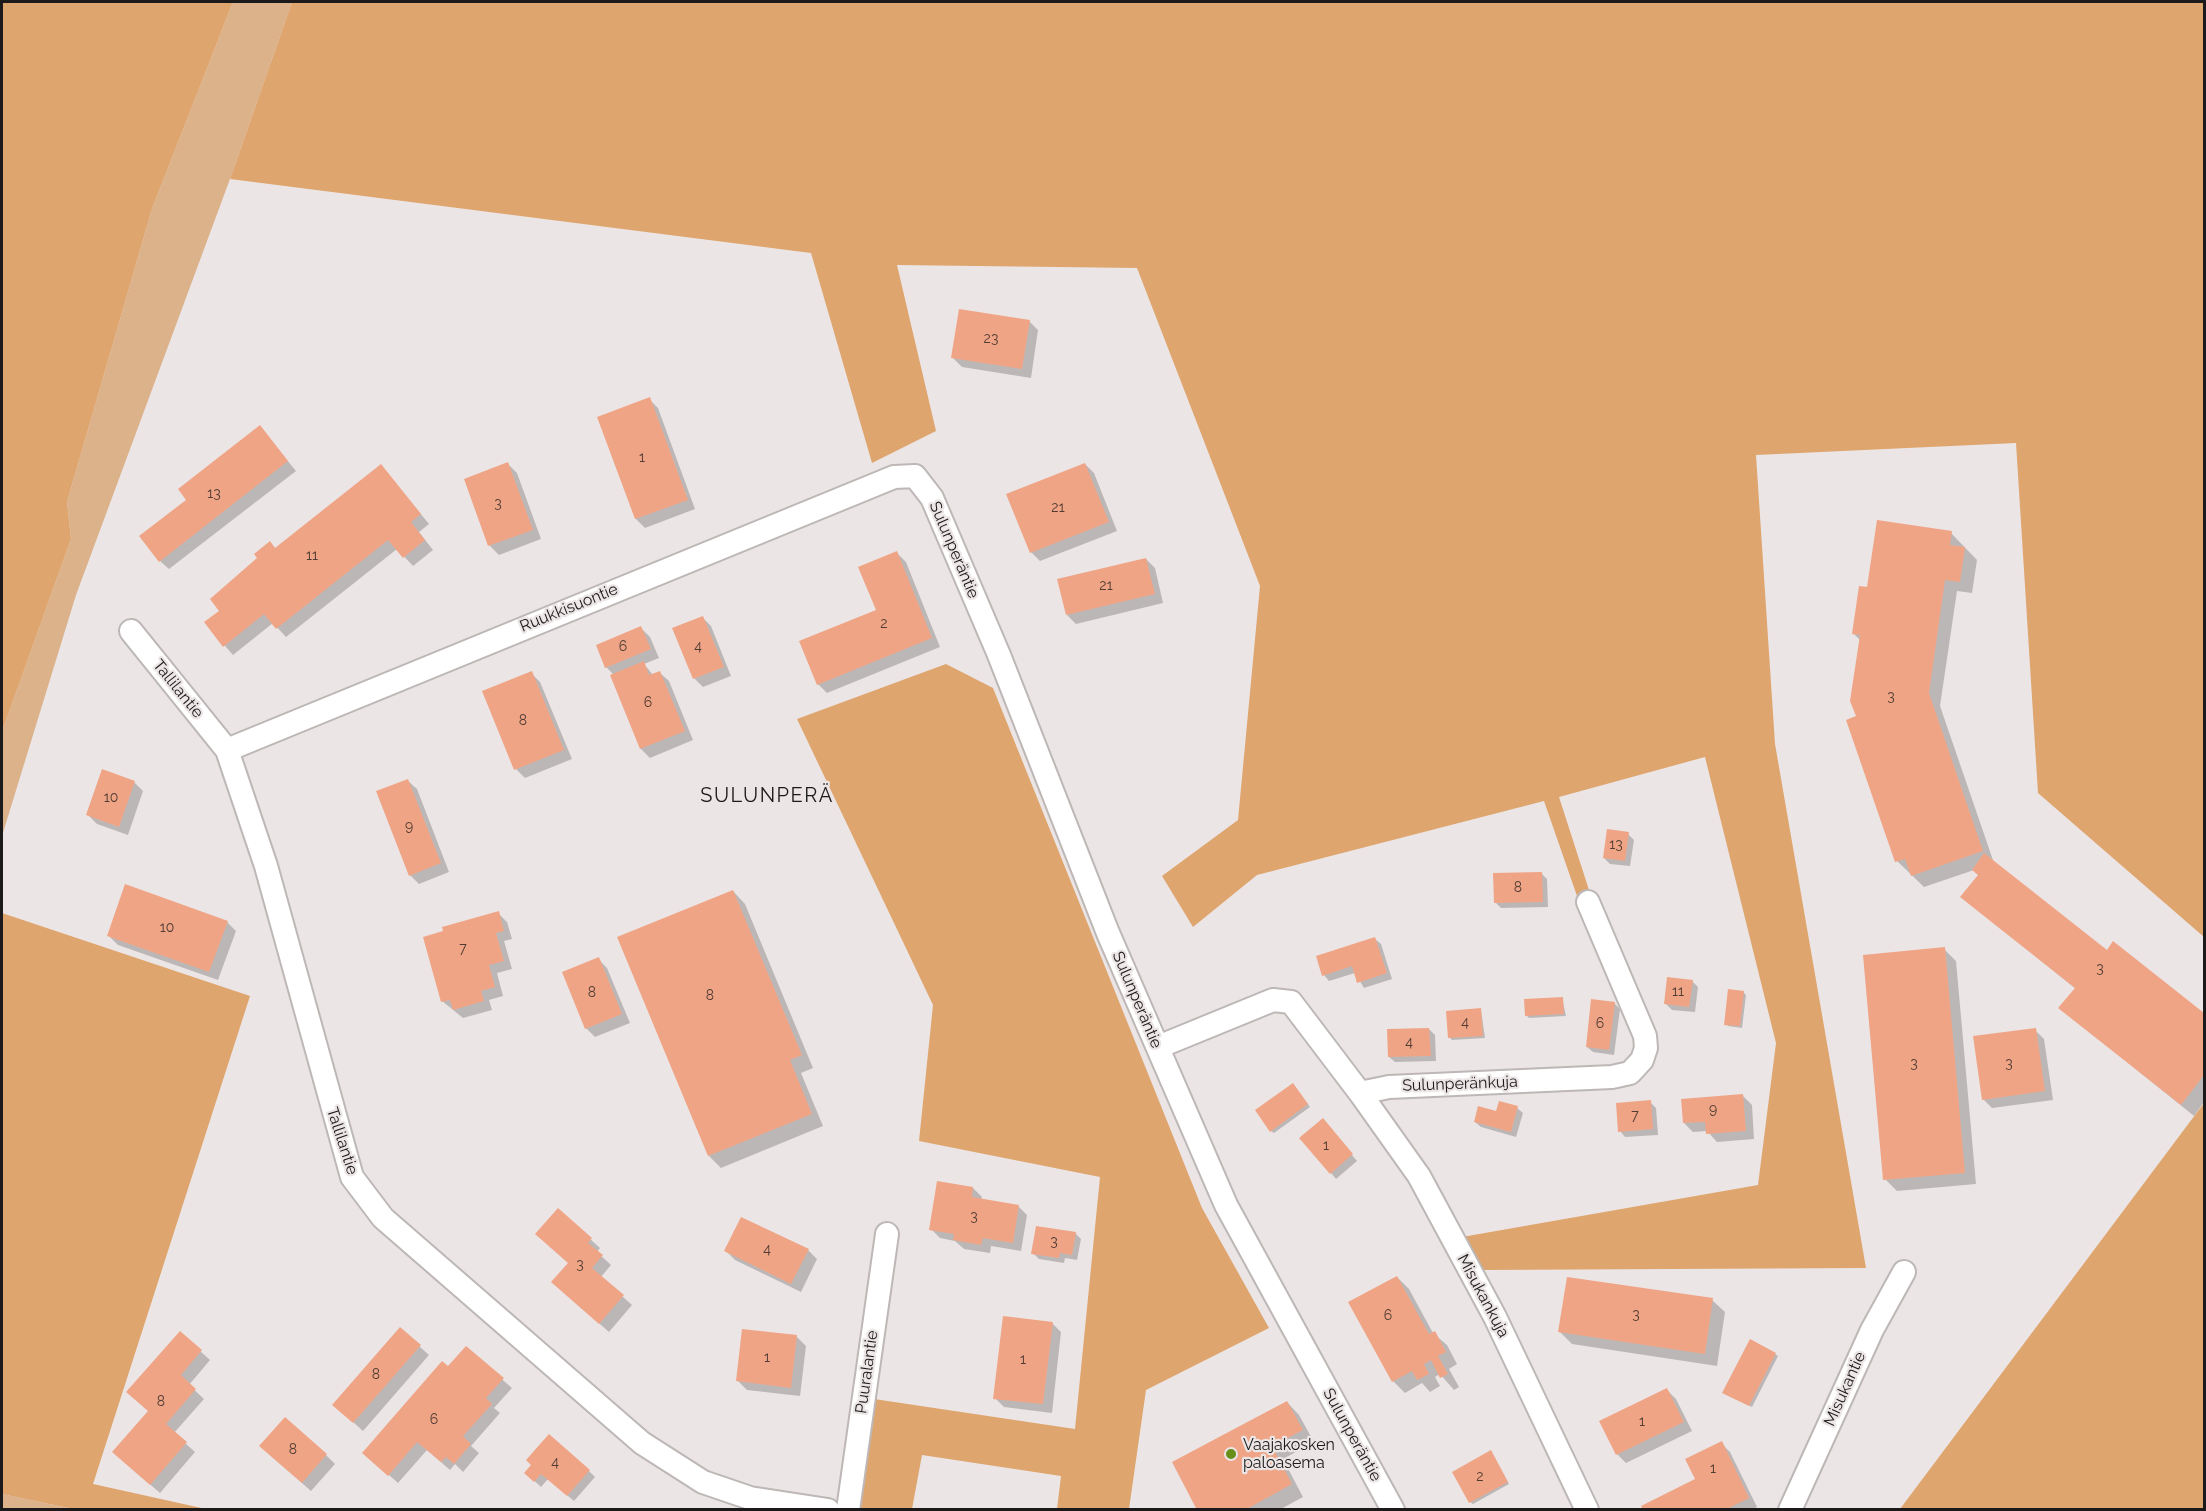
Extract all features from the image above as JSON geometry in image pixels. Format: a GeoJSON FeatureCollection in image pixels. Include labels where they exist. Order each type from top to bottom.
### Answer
{"type":"FeatureCollection","features":[{"type":"Feature","properties":{"kind":"street","name":"Ruukkisuontie"},"geometry":{"type":"LineString","coordinates":[[227,750],[894,477],[915,476]]}},
{"type":"Feature","properties":{"kind":"street","name":"Sulunperäntie"},"geometry":{"type":"LineString","coordinates":[[915,476],[932,498],[999,655],[1108,933],[1226,1205],[1393,1509]]}},
{"type":"Feature","properties":{"kind":"street","name":"Tallilantie"},"geometry":{"type":"LineString","coordinates":[[131,631],[227,750],[266,866],[352,1177],[383,1218],[642,1443],[703,1482],[750,1498],[828,1509]]}},
{"type":"Feature","properties":{"kind":"street","name":"Sulunperänkuja"},"geometry":{"type":"LineString","coordinates":[[1360,1093],[1389,1087],[1612,1077],[1630,1073],[1642,1060],[1646,1048],[1645,1036],[1588,902]]}},
{"type":"Feature","properties":{"kind":"street"},"geometry":{"type":"LineString","coordinates":[[1158,1047],[1273,1000],[1291,1002],[1360,1093]]}},
{"type":"Feature","properties":{"kind":"street","name":"Misukankuja"},"geometry":{"type":"LineString","coordinates":[[1360,1093],[1419,1176],[1495,1317],[1587,1509]]}},
{"type":"Feature","properties":{"kind":"street","name":"Puuralantie"},"geometry":{"type":"LineString","coordinates":[[848,1509],[887,1234]]}},
{"type":"Feature","properties":{"kind":"street","name":"Misukantie"},"geometry":{"type":"LineString","coordinates":[[1790,1509],[1872,1330],[1904,1272]]}},
{"type":"Feature","properties":{"kind":"shaded area"},"geometry":{"type":"Polygon","coordinates":[[[2,2],[233,2],[152,209],[67,502],[71,539],[2,732],[2,2]]]}},
{"type":"Feature","properties":{"kind":"shaded area"},"geometry":{"type":"Polygon","coordinates":[[[233,2],[292,2],[230,179],[76,595],[2,836],[2,732],[71,539],[67,502],[152,209],[233,2]]]}},
{"type":"Feature","properties":{"kind":"shaded area"},"geometry":{"type":"Polygon","coordinates":[[[292,2],[2204,2],[2204,937],[2038,793],[2016,443],[1756,455],[1775,744],[1866,1268],[1481,1270],[1462,1237],[1758,1185],[1776,1043],[1705,757],[1559,797],[1589,890],[1577,896],[1544,801],[1257,875],[1193,927],[1162,876],[1238,820],[1260,586],[1137,268],[897,265],[936,431],[872,463],[811,253],[230,179],[292,2]]]}},
{"type":"Feature","properties":{"kind":"shaded area"},"geometry":{"type":"Polygon","coordinates":[[[946,664],[993,688],[1202,1208],[1269,1328],[1146,1390],[1129,1509],[1057,1509],[1061,1476],[922,1455],[912,1509],[860,1509],[874,1399],[1075,1429],[1100,1177],[919,1141],[933,1005],[797,719],[946,664]]]}},
{"type":"Feature","properties":{"kind":"shaded area"},"geometry":{"type":"Polygon","coordinates":[[[2,913],[250,996],[93,1484],[206,1509],[73,1509],[2,1494],[2,913]]]}},
{"type":"Feature","properties":{"kind":"shaded area"},"geometry":{"type":"Polygon","coordinates":[[[2204,1103],[2204,1509],[1900,1509],[2204,1103]]]}},
{"type":"Feature","properties":{"kind":"shaded area"},"geometry":{"type":"Polygon","coordinates":[[[2,1494],[73,1509],[2,1509],[2,1494]]]}},
{"type":"Feature","properties":{"kind":"building"},"geometry":{"type":"Polygon","coordinates":[[[959,309],[1030,320],[1022,369],[951,358],[959,309]]]}},
{"type":"Feature","properties":{"kind":"building"},"geometry":{"type":"Polygon","coordinates":[[[650,397],[688,500],[635,519],[597,417],[650,397]]]}},
{"type":"Feature","properties":{"kind":"building"},"geometry":{"type":"Polygon","coordinates":[[[260,425],[288,461],[159,562],[139,536],[186,500],[178,489],[260,425]]]}},
{"type":"Feature","properties":{"kind":"building"},"geometry":{"type":"Polygon","coordinates":[[[508,462],[533,530],[488,546],[464,479],[508,462]]]}},
{"type":"Feature","properties":{"kind":"building"},"geometry":{"type":"Polygon","coordinates":[[[1085,463],[1109,522],[1030,553],[1006,494],[1085,463]]]}},
{"type":"Feature","properties":{"kind":"building"},"geometry":{"type":"Polygon","coordinates":[[[381,464],[421,514],[411,522],[425,540],[403,558],[388,540],[276,629],[264,614],[223,647],[204,622],[219,611],[210,599],[257,558],[254,554],[270,541],[275,548],[381,464]]]}},
{"type":"Feature","properties":{"kind":"building"},"geometry":{"type":"Polygon","coordinates":[[[1877,520],[1952,531],[1950,545],[1965,547],[1960,582],[1945,580],[1929,693],[1983,851],[1911,876],[1905,859],[1895,862],[1846,720],[1856,716],[1850,701],[1860,635],[1852,634],[1859,586],[1867,587],[1877,520]]]}},
{"type":"Feature","properties":{"kind":"building"},"geometry":{"type":"Polygon","coordinates":[[[897,551],[932,638],[817,685],[799,641],[876,610],[858,567],[897,551]]]}},
{"type":"Feature","properties":{"kind":"building"},"geometry":{"type":"Polygon","coordinates":[[[1146,558],[1155,594],[1066,615],[1057,579],[1146,558]]]}},
{"type":"Feature","properties":{"kind":"building"},"geometry":{"type":"Polygon","coordinates":[[[703,616],[724,667],[693,679],[672,628],[703,616]]]}},
{"type":"Feature","properties":{"kind":"building"},"geometry":{"type":"Polygon","coordinates":[[[641,626],[651,649],[605,668],[596,645],[641,626]]]}},
{"type":"Feature","properties":{"kind":"building"},"geometry":{"type":"Polygon","coordinates":[[[644,661],[649,675],[660,671],[685,731],[640,749],[610,675],[644,661]]]}},
{"type":"Feature","properties":{"kind":"building"},"geometry":{"type":"Polygon","coordinates":[[[532,671],[564,750],[514,770],[482,691],[532,671]]]}},
{"type":"Feature","properties":{"kind":"building"},"geometry":{"type":"Polygon","coordinates":[[[102,769],[135,781],[119,827],[86,815],[102,769]]]}},
{"type":"Feature","properties":{"kind":"building"},"geometry":{"type":"Polygon","coordinates":[[[408,779],[441,863],[409,876],[376,791],[408,779]]]}},
{"type":"Feature","properties":{"kind":"building"},"geometry":{"type":"Polygon","coordinates":[[[1607,829],[1629,832],[1625,861],[1603,858],[1607,829]]]}},
{"type":"Feature","properties":{"kind":"building"},"geometry":{"type":"Polygon","coordinates":[[[1984,853],[2107,950],[2113,941],[2204,1013],[2204,1075],[2181,1105],[2058,1008],[2075,988],[1960,897],[1978,875],[1972,870],[1984,853]]]}},
{"type":"Feature","properties":{"kind":"building"},"geometry":{"type":"Polygon","coordinates":[[[1542,872],[1543,902],[1494,903],[1493,873],[1542,872]]]}},
{"type":"Feature","properties":{"kind":"building"},"geometry":{"type":"Polygon","coordinates":[[[125,884],[228,921],[209,972],[107,936],[125,884]]]}},
{"type":"Feature","properties":{"kind":"building"},"geometry":{"type":"Polygon","coordinates":[[[733,890],[802,1055],[790,1060],[812,1114],[708,1156],[617,937],[733,890]]]}},
{"type":"Feature","properties":{"kind":"building"},"geometry":{"type":"Polygon","coordinates":[[[499,911],[504,931],[496,933],[504,961],[489,965],[495,987],[481,991],[484,1001],[453,1010],[450,1000],[441,1002],[423,937],[443,931],[442,927],[499,911]]]}},
{"type":"Feature","properties":{"kind":"building"},"geometry":{"type":"Polygon","coordinates":[[[1375,937],[1387,973],[1357,983],[1352,966],[1322,976],[1316,956],[1375,937]]]}},
{"type":"Feature","properties":{"kind":"building"},"geometry":{"type":"Polygon","coordinates":[[[1945,947],[1965,1173],[1883,1180],[1863,955],[1945,947]]]}},
{"type":"Feature","properties":{"kind":"building"},"geometry":{"type":"Polygon","coordinates":[[[599,957],[622,1014],[585,1029],[562,972],[599,957]]]}},
{"type":"Feature","properties":{"kind":"building"},"geometry":{"type":"Polygon","coordinates":[[[1667,977],[1693,980],[1689,1007],[1664,1004],[1667,977]]]}},
{"type":"Feature","properties":{"kind":"building"},"geometry":{"type":"Polygon","coordinates":[[[1728,989],[1744,991],[1740,1026],[1724,1025],[1728,989]]]}},
{"type":"Feature","properties":{"kind":"building"},"geometry":{"type":"Polygon","coordinates":[[[1563,997],[1564,1014],[1525,1016],[1524,999],[1563,997]]]}},
{"type":"Feature","properties":{"kind":"building"},"geometry":{"type":"Polygon","coordinates":[[[1591,999],[1615,1002],[1609,1050],[1586,1047],[1591,999]]]}},
{"type":"Feature","properties":{"kind":"building"},"geometry":{"type":"Polygon","coordinates":[[[1481,1008],[1483,1036],[1448,1038],[1446,1011],[1481,1008]]]}},
{"type":"Feature","properties":{"kind":"building"},"geometry":{"type":"Polygon","coordinates":[[[1429,1028],[1431,1056],[1388,1057],[1387,1029],[1429,1028]]]}},
{"type":"Feature","properties":{"kind":"building"},"geometry":{"type":"Polygon","coordinates":[[[2036,1028],[2045,1091],[1982,1100],[1973,1036],[2036,1028]]]}},
{"type":"Feature","properties":{"kind":"building"},"geometry":{"type":"Polygon","coordinates":[[[1293,1083],[1308,1104],[1270,1132],[1255,1110],[1293,1083]]]}},
{"type":"Feature","properties":{"kind":"building"},"geometry":{"type":"Polygon","coordinates":[[[1743,1094],[1746,1131],[1706,1134],[1705,1122],[1683,1123],[1681,1099],[1743,1094]]]}},
{"type":"Feature","properties":{"kind":"building"},"geometry":{"type":"Polygon","coordinates":[[[1651,1100],[1653,1129],[1618,1132],[1616,1103],[1651,1100]]]}},
{"type":"Feature","properties":{"kind":"building"},"geometry":{"type":"Polygon","coordinates":[[[1499,1101],[1518,1106],[1511,1132],[1474,1122],[1478,1106],[1496,1111],[1499,1101]]]}},
{"type":"Feature","properties":{"kind":"building"},"geometry":{"type":"Polygon","coordinates":[[[1323,1118],[1353,1154],[1330,1174],[1299,1138],[1323,1118]]]}},
{"type":"Feature","properties":{"kind":"building"},"geometry":{"type":"Polygon","coordinates":[[[937,1181],[973,1187],[972,1197],[1019,1205],[1013,1243],[983,1238],[981,1245],[953,1240],[954,1234],[929,1230],[937,1181]]]}},
{"type":"Feature","properties":{"kind":"building"},"geometry":{"type":"Polygon","coordinates":[[[558,1208],[592,1238],[588,1243],[603,1255],[592,1268],[624,1295],[599,1324],[551,1282],[568,1263],[535,1234],[558,1208]]]}},
{"type":"Feature","properties":{"kind":"building"},"geometry":{"type":"Polygon","coordinates":[[[741,1217],[809,1249],[791,1284],[724,1251],[741,1217]]]}},
{"type":"Feature","properties":{"kind":"building"},"geometry":{"type":"Polygon","coordinates":[[[1036,1226],[1076,1232],[1072,1255],[1060,1253],[1059,1258],[1031,1254],[1036,1226]]]}},
{"type":"Feature","properties":{"kind":"building"},"geometry":{"type":"Polygon","coordinates":[[[1397,1276],[1429,1334],[1435,1331],[1446,1352],[1438,1356],[1448,1374],[1440,1378],[1431,1360],[1424,1364],[1429,1374],[1417,1380],[1412,1371],[1392,1382],[1348,1302],[1397,1276]]]}},
{"type":"Feature","properties":{"kind":"building"},"geometry":{"type":"Polygon","coordinates":[[[1567,1277],[1713,1298],[1705,1354],[1558,1332],[1567,1277]]]}},
{"type":"Feature","properties":{"kind":"building"},"geometry":{"type":"Polygon","coordinates":[[[1003,1316],[1053,1322],[1043,1404],[993,1399],[1003,1316]]]}},
{"type":"Feature","properties":{"kind":"building"},"geometry":{"type":"Polygon","coordinates":[[[400,1327],[421,1345],[353,1423],[332,1405],[400,1327]]]}},
{"type":"Feature","properties":{"kind":"building"},"geometry":{"type":"Polygon","coordinates":[[[742,1329],[797,1335],[791,1388],[736,1381],[742,1329]]]}},
{"type":"Feature","properties":{"kind":"building"},"geometry":{"type":"Polygon","coordinates":[[[180,1331],[202,1350],[181,1375],[196,1389],[166,1424],[187,1442],[150,1485],[112,1452],[148,1411],[126,1392],[180,1331]]]}},
{"type":"Feature","properties":{"kind":"building"},"geometry":{"type":"Polygon","coordinates":[[[1750,1339],[1776,1353],[1749,1406],[1722,1393],[1750,1339]]]}},
{"type":"Feature","properties":{"kind":"building"},"geometry":{"type":"Polygon","coordinates":[[[466,1346],[504,1378],[486,1398],[492,1404],[463,1436],[471,1444],[454,1464],[446,1457],[441,1462],[417,1442],[388,1476],[362,1453],[442,1361],[448,1366],[466,1346]]]}},
{"type":"Feature","properties":{"kind":"building"},"geometry":{"type":"Polygon","coordinates":[[[1667,1388],[1684,1422],[1616,1455],[1599,1421],[1667,1388]]]}},
{"type":"Feature","properties":{"kind":"building","name":"Vaajakosken paloasema"},"geometry":{"type":"Polygon","coordinates":[[[1287,1401],[1303,1430],[1272,1446],[1292,1484],[1245,1510],[1197,1510],[1172,1462],[1287,1401]]]}},
{"type":"Feature","properties":{"kind":"building"},"geometry":{"type":"Polygon","coordinates":[[[285,1417],[327,1454],[302,1483],[259,1446],[285,1417]]]}},
{"type":"Feature","properties":{"kind":"building"},"geometry":{"type":"Polygon","coordinates":[[[549,1434],[590,1470],[567,1496],[541,1474],[534,1482],[524,1473],[531,1465],[526,1460],[549,1434]]]}},
{"type":"Feature","properties":{"kind":"building"},"geometry":{"type":"Polygon","coordinates":[[[1722,1441],[1749,1498],[1725,1510],[1643,1510],[1641,1506],[1695,1479],[1685,1459],[1722,1441]]]}},
{"type":"Feature","properties":{"kind":"building"},"geometry":{"type":"Polygon","coordinates":[[[1491,1450],[1508,1482],[1469,1503],[1452,1472],[1491,1450]]]}},
{"type":"Feature","properties":{"kind":"place","name":"Vaajakosken paloasema"},"geometry":{"type":"Point","coordinates":[1231,1454]}},
{"type":"Feature","properties":{"kind":"district","name":"SULUNPERÄ"},"geometry":{"type":"Point","coordinates":[767,796]}}]}
